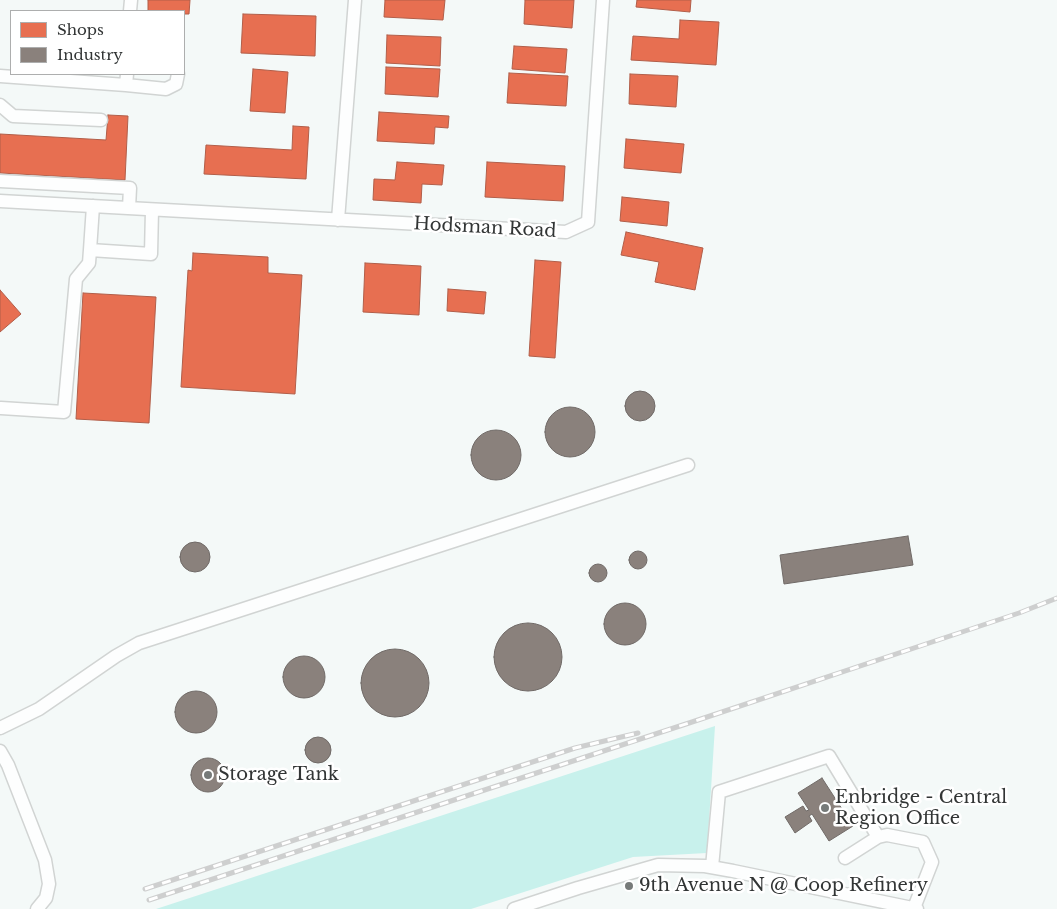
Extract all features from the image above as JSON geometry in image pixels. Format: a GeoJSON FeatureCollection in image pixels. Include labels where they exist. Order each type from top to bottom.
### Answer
{"type":"FeatureCollection","features":[{"type":"Feature","properties":{"kind":"street"},"geometry":{"type":"LineString","coordinates":[[338,220],[355,0]]}},
{"type":"Feature","properties":{"kind":"street","name":"Hodsman Road"},"geometry":{"type":"LineString","coordinates":[[0,201],[566,232],[588,222],[603,0]]}},
{"type":"Feature","properties":{"kind":"street"},"geometry":{"type":"LineString","coordinates":[[0,76],[126,80],[166,89],[176,84],[178,75]]}},
{"type":"Feature","properties":{"kind":"street"},"geometry":{"type":"LineString","coordinates":[[0,105],[13,116],[101,120]]}},
{"type":"Feature","properties":{"kind":"street"},"geometry":{"type":"LineString","coordinates":[[0,181],[130,188],[129,208]]}},
{"type":"Feature","properties":{"kind":"street"},"geometry":{"type":"LineString","coordinates":[[1,408],[64,412],[76,279],[89,263],[93,206]]}},
{"type":"Feature","properties":{"kind":"street"},"geometry":{"type":"LineString","coordinates":[[90,250],[150,254],[152,210]]}},
{"type":"Feature","properties":{"kind":"street"},"geometry":{"type":"LineString","coordinates":[[0,728],[39,710],[116,656],[139,643],[688,465]]}},
{"type":"Feature","properties":{"kind":"street"},"geometry":{"type":"LineString","coordinates":[[0,751],[8,765],[45,860],[49,884],[46,898],[37,909]]}},
{"type":"Feature","properties":{"kind":"street"},"geometry":{"type":"LineString","coordinates":[[712,867],[718,792],[829,756],[878,837]]}},
{"type":"Feature","properties":{"kind":"street"},"geometry":{"type":"LineString","coordinates":[[514,909],[658,865],[712,867],[915,909],[932,862],[922,842],[887,836],[878,837],[845,858]]}},
{"type":"Feature","properties":{"kind":"shaded area"},"geometry":{"type":"Polygon","coordinates":[[[715,726],[707,853],[633,857],[471,909],[156,909],[715,726]]]}},
{"type":"Feature","properties":{"kind":"building: Shops"},"geometry":{"type":"Polygon","coordinates":[[[148,0],[190,0],[189,14],[185,14],[185,10],[148,10],[148,0]]]}},
{"type":"Feature","properties":{"kind":"building: Shops"},"geometry":{"type":"Polygon","coordinates":[[[385,0],[445,0],[443,20],[384,17],[385,0]]]}},
{"type":"Feature","properties":{"kind":"building: Shops"},"geometry":{"type":"Polygon","coordinates":[[[525,0],[574,0],[572,28],[524,24],[525,0]]]}},
{"type":"Feature","properties":{"kind":"building: Shops"},"geometry":{"type":"Polygon","coordinates":[[[637,0],[691,0],[690,12],[636,7],[637,0]]]}},
{"type":"Feature","properties":{"kind":"building: Shops"},"geometry":{"type":"Polygon","coordinates":[[[243,14],[316,16],[315,56],[241,53],[243,14]]]}},
{"type":"Feature","properties":{"kind":"building: Shops"},"geometry":{"type":"Polygon","coordinates":[[[680,20],[719,22],[716,65],[631,60],[633,36],[679,39],[680,20]]]}},
{"type":"Feature","properties":{"kind":"building: Shops"},"geometry":{"type":"Polygon","coordinates":[[[387,35],[441,37],[440,66],[386,63],[387,35]]]}},
{"type":"Feature","properties":{"kind":"building: Shops"},"geometry":{"type":"Polygon","coordinates":[[[514,46],[567,49],[565,73],[512,69],[514,46]]]}},
{"type":"Feature","properties":{"kind":"building: Shops"},"geometry":{"type":"Polygon","coordinates":[[[386,67],[440,69],[438,97],[385,94],[386,67]]]}},
{"type":"Feature","properties":{"kind":"building: Shops"},"geometry":{"type":"Polygon","coordinates":[[[253,69],[288,72],[285,113],[250,111],[253,69]]]}},
{"type":"Feature","properties":{"kind":"building: Shops"},"geometry":{"type":"Polygon","coordinates":[[[509,73],[568,76],[566,106],[507,103],[509,73]]]}},
{"type":"Feature","properties":{"kind":"building: Shops"},"geometry":{"type":"Polygon","coordinates":[[[630,74],[678,76],[676,107],[629,104],[630,74]]]}},
{"type":"Feature","properties":{"kind":"building: Shops"},"geometry":{"type":"Polygon","coordinates":[[[379,112],[449,116],[448,128],[435,127],[434,144],[377,141],[379,112]]]}},
{"type":"Feature","properties":{"kind":"building: Shops"},"geometry":{"type":"Polygon","coordinates":[[[108,115],[128,116],[125,180],[0,173],[0,134],[106,140],[108,115]]]}},
{"type":"Feature","properties":{"kind":"building: Shops"},"geometry":{"type":"Polygon","coordinates":[[[293,126],[309,127],[306,179],[204,174],[206,145],[292,150],[293,126]]]}},
{"type":"Feature","properties":{"kind":"building: Shops"},"geometry":{"type":"Polygon","coordinates":[[[626,139],[684,144],[681,173],[624,168],[626,139]]]}},
{"type":"Feature","properties":{"kind":"building: Shops"},"geometry":{"type":"Polygon","coordinates":[[[397,162],[444,165],[442,185],[422,184],[421,203],[373,200],[374,179],[395,180],[397,162]]]}},
{"type":"Feature","properties":{"kind":"building: Shops"},"geometry":{"type":"Polygon","coordinates":[[[487,162],[565,166],[563,201],[485,197],[487,162]]]}},
{"type":"Feature","properties":{"kind":"building: Shops"},"geometry":{"type":"Polygon","coordinates":[[[622,197],[669,202],[667,226],[620,221],[622,197]]]}},
{"type":"Feature","properties":{"kind":"building: Shops"},"geometry":{"type":"Polygon","coordinates":[[[626,232],[703,248],[695,290],[655,282],[659,262],[621,255],[626,232]]]}},
{"type":"Feature","properties":{"kind":"building: Shops"},"geometry":{"type":"Polygon","coordinates":[[[193,253],[268,257],[268,273],[302,275],[295,394],[181,387],[188,270],[192,271],[193,253]]]}},
{"type":"Feature","properties":{"kind":"building: Shops"},"geometry":{"type":"Polygon","coordinates":[[[535,260],[561,262],[555,358],[529,356],[535,260]]]}},
{"type":"Feature","properties":{"kind":"building: Shops"},"geometry":{"type":"Polygon","coordinates":[[[365,263],[421,266],[419,315],[363,312],[365,263]]]}},
{"type":"Feature","properties":{"kind":"building: Shops"},"geometry":{"type":"Polygon","coordinates":[[[448,289],[486,292],[484,314],[447,311],[448,289]]]}},
{"type":"Feature","properties":{"kind":"building: Shops"},"geometry":{"type":"Polygon","coordinates":[[[0,290],[21,314],[0,332],[0,290]]]}},
{"type":"Feature","properties":{"kind":"building: Shops"},"geometry":{"type":"Polygon","coordinates":[[[83,293],[156,297],[149,423],[76,419],[83,293]]]}},
{"type":"Feature","properties":{"kind":"building: Industry"},"geometry":{"type":"Polygon","coordinates":[[[640,391],[651,395],[655,406],[651,417],[640,421],[629,417],[625,406],[629,395],[640,391]]]}},
{"type":"Feature","properties":{"kind":"building: Industry"},"geometry":{"type":"Polygon","coordinates":[[[565,407],[575,407],[588,414],[595,427],[595,437],[588,450],[575,457],[565,457],[556,453],[549,446],[545,437],[545,427],[549,418],[556,411],[565,407]]]}},
{"type":"Feature","properties":{"kind":"building: Industry"},"geometry":{"type":"Polygon","coordinates":[[[491,430],[501,430],[514,437],[521,450],[521,460],[514,473],[501,480],[491,480],[482,476],[475,469],[471,460],[471,450],[475,441],[482,434],[491,430]]]}},
{"type":"Feature","properties":{"kind":"building: Industry"},"geometry":{"type":"Polygon","coordinates":[[[908,536],[913,565],[784,584],[780,555],[908,536]]]}},
{"type":"Feature","properties":{"kind":"building: Industry"},"geometry":{"type":"Polygon","coordinates":[[[195,542],[206,546],[210,557],[206,568],[195,572],[184,568],[180,557],[184,546],[195,542]]]}},
{"type":"Feature","properties":{"kind":"building: Industry"},"geometry":{"type":"Polygon","coordinates":[[[634,551],[642,551],[647,556],[645,567],[634,569],[629,564],[629,556],[634,551]]]}},
{"type":"Feature","properties":{"kind":"building: Industry"},"geometry":{"type":"Polygon","coordinates":[[[594,564],[602,564],[607,569],[605,580],[594,582],[589,577],[589,569],[594,564]]]}},
{"type":"Feature","properties":{"kind":"building: Industry"},"geometry":{"type":"Polygon","coordinates":[[[625,603],[640,609],[646,624],[640,639],[625,645],[610,639],[604,624],[610,609],[625,603]]]}},
{"type":"Feature","properties":{"kind":"building: Industry"},"geometry":{"type":"Polygon","coordinates":[[[528,623],[541,626],[552,633],[559,644],[562,657],[559,670],[552,681],[541,688],[528,691],[515,688],[504,681],[497,670],[494,657],[497,644],[504,633],[515,626],[528,623]]]}},
{"type":"Feature","properties":{"kind":"building: Industry"},"geometry":{"type":"Polygon","coordinates":[[[395,649],[408,652],[419,659],[426,670],[429,683],[426,696],[419,707],[408,714],[395,717],[382,714],[371,707],[364,696],[361,683],[364,670],[371,659],[382,652],[395,649]]]}},
{"type":"Feature","properties":{"kind":"building: Industry"},"geometry":{"type":"Polygon","coordinates":[[[304,656],[319,662],[325,677],[319,692],[304,698],[289,692],[283,677],[289,662],[304,656]]]}},
{"type":"Feature","properties":{"kind":"building: Industry"},"geometry":{"type":"Polygon","coordinates":[[[196,691],[211,697],[217,712],[211,727],[196,733],[181,727],[175,712],[181,697],[196,691]]]}},
{"type":"Feature","properties":{"kind":"building: Industry","name":"Storage Tank"},"geometry":{"type":"Polygon","coordinates":[[[318,737],[327,741],[331,750],[327,759],[318,763],[309,759],[305,750],[309,741],[318,737]]]}},
{"type":"Feature","properties":{"kind":"building: Industry","name":"Storage Tank"},"geometry":{"type":"Polygon","coordinates":[[[208,758],[215,759],[220,763],[224,768],[224,782],[220,787],[215,791],[208,792],[201,791],[196,787],[192,782],[191,775],[192,768],[196,763],[201,759],[208,758]]]}},
{"type":"Feature","properties":{"kind":"building: Industry","name":"Enbridge - Central Region Office"},"geometry":{"type":"Polygon","coordinates":[[[822,778],[853,826],[829,841],[812,814],[809,816],[812,821],[795,833],[785,817],[803,806],[806,811],[809,810],[798,793],[822,778]]]}},
{"type":"Feature","properties":{"kind":"railway"},"geometry":{"type":"LineString","coordinates":[[149,900],[692,722],[1019,613],[1057,598]]}},
{"type":"Feature","properties":{"kind":"railway"},"geometry":{"type":"LineString","coordinates":[[145,889],[575,748],[638,733]]}},
{"type":"Feature","properties":{"kind":"place","name":"Storage Tank"},"geometry":{"type":"Point","coordinates":[208,775]}},
{"type":"Feature","properties":{"kind":"place","name":"Enbridge - Central Region Office"},"geometry":{"type":"Point","coordinates":[825,808]}},
{"type":"Feature","properties":{"kind":"place","name":"9th Avenue N @ Coop Refinery"},"geometry":{"type":"Point","coordinates":[629,886]}}]}
